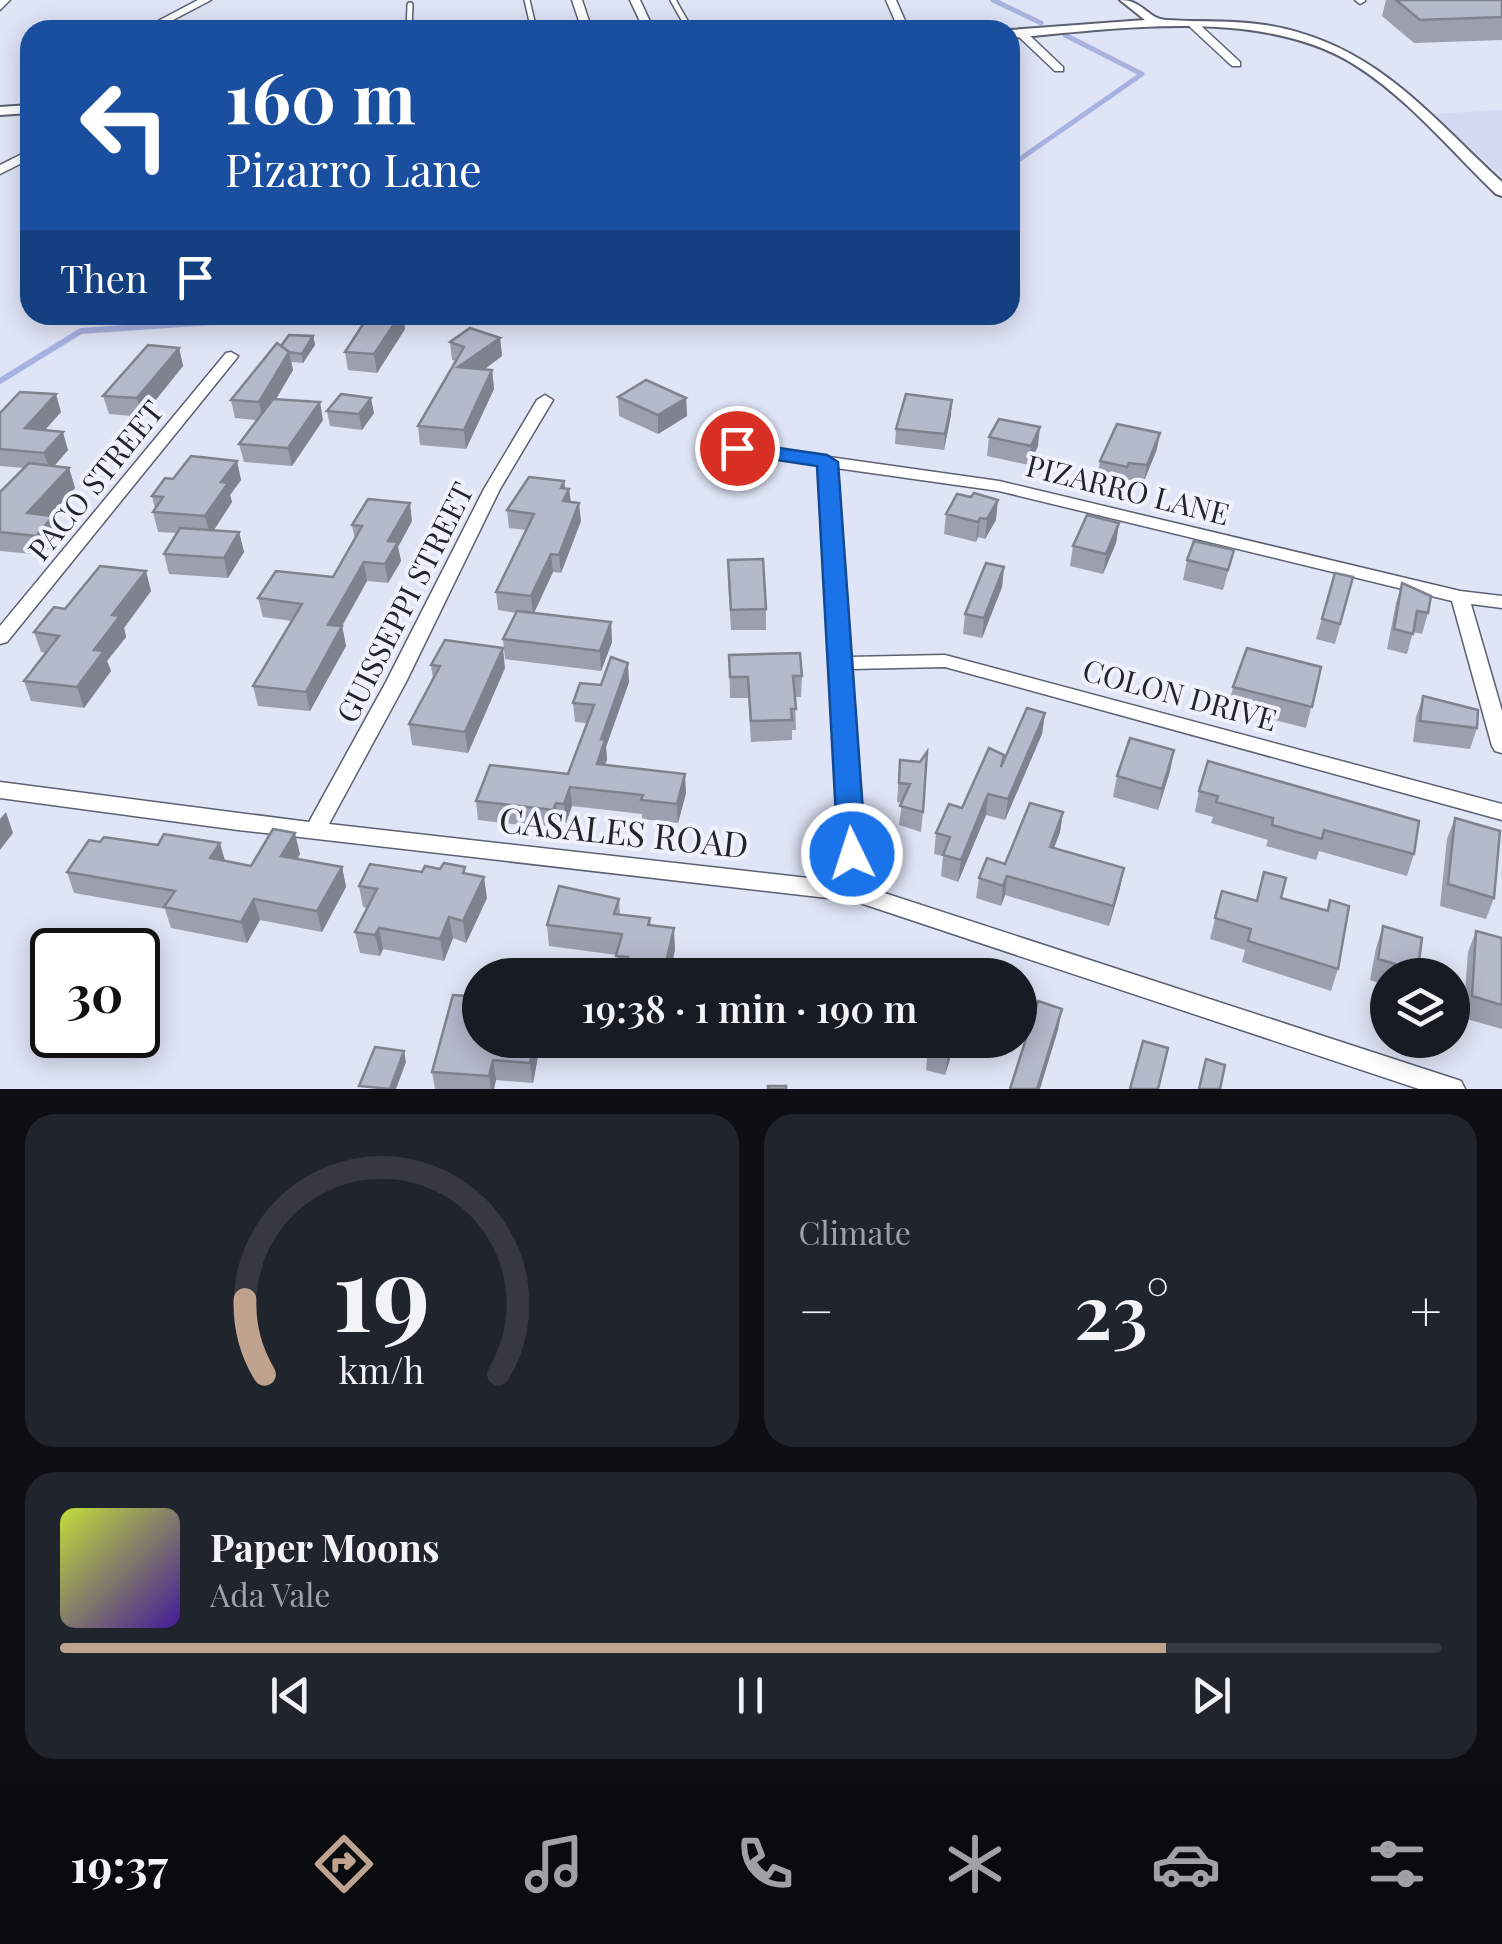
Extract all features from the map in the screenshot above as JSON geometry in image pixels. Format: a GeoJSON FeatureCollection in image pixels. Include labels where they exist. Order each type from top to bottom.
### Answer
{"type":"FeatureCollection","features":[{"type":"Feature","properties":{"kind":"street"},"geometry":{"type":"LineString","coordinates":[[0,7],[5,0]]}},
{"type":"Feature","properties":{"kind":"street"},"geometry":{"type":"LineString","coordinates":[[166,20],[206,0]]}},
{"type":"Feature","properties":{"kind":"street"},"geometry":{"type":"LineString","coordinates":[[1126,0],[1158,24]]}},
{"type":"Feature","properties":{"kind":"street"},"geometry":{"type":"LineString","coordinates":[[1020,33],[1158,24],[1294,36],[1342,52],[1369,70],[1502,192]]}},
{"type":"Feature","properties":{"kind":"street"},"geometry":{"type":"LineString","coordinates":[[1194,26],[1236,64]]}},
{"type":"Feature","properties":{"kind":"street"},"geometry":{"type":"LineString","coordinates":[[1020,36],[1059,69]]}},
{"type":"Feature","properties":{"kind":"street","name":"PACO STREET"},"geometry":{"type":"LineString","coordinates":[[0,638],[231,356]]}},
{"type":"Feature","properties":{"kind":"street","name":"GUISSEPPI STREET"},"geometry":{"type":"LineString","coordinates":[[314,831],[396,682],[492,489],[544,400]]}},
{"type":"Feature","properties":{"kind":"street","name":"PIZARRO LANE"},"geometry":{"type":"LineString","coordinates":[[737,448],[999,486],[1460,597],[1502,602]]}},
{"type":"Feature","properties":{"kind":"street"},"geometry":{"type":"LineString","coordinates":[[827,462],[855,892]]}},
{"type":"Feature","properties":{"kind":"street"},"geometry":{"type":"LineString","coordinates":[[1460,597],[1502,746]]}},
{"type":"Feature","properties":{"kind":"street","name":"COLON DRIVE"},"geometry":{"type":"LineString","coordinates":[[840,664],[944,661],[1502,812]]}},
{"type":"Feature","properties":{"kind":"street","name":"CASALES ROAD"},"geometry":{"type":"LineString","coordinates":[[0,790],[314,831],[855,892],[1452,1089]]}},
{"type":"Feature","properties":{"kind":"lane"},"geometry":{"type":"LineString","coordinates":[[409,20],[410,5]]}},
{"type":"Feature","properties":{"kind":"shaded area"},"geometry":{"type":"Polygon","coordinates":[[[1502,110],[1502,176],[1431,114],[1502,110]]]}},
{"type":"Feature","properties":{"kind":"building"},"geometry":{"type":"Polygon","coordinates":[[[1396,0],[1502,0],[1502,17],[1420,20],[1396,0]]]}},
{"type":"Feature","properties":{"kind":"building"},"geometry":{"type":"Polygon","coordinates":[[[363,325],[393,325],[374,354],[345,352],[363,325]]]}},
{"type":"Feature","properties":{"kind":"building"},"geometry":{"type":"Polygon","coordinates":[[[470,328],[500,338],[458,367],[492,370],[464,430],[418,426],[464,347],[450,342],[470,328]]]}},
{"type":"Feature","properties":{"kind":"building"},"geometry":{"type":"Polygon","coordinates":[[[289,335],[313,336],[302,354],[281,346],[289,335]]]}},
{"type":"Feature","properties":{"kind":"building"},"geometry":{"type":"Polygon","coordinates":[[[277,343],[289,352],[259,402],[231,400],[277,343]]]}},
{"type":"Feature","properties":{"kind":"building"},"geometry":{"type":"Polygon","coordinates":[[[148,345],[179,348],[137,398],[103,396],[148,345]]]}},
{"type":"Feature","properties":{"kind":"building"},"geometry":{"type":"Polygon","coordinates":[[[646,380],[686,398],[658,415],[618,397],[646,380]]]}},
{"type":"Feature","properties":{"kind":"building"},"geometry":{"type":"Polygon","coordinates":[[[20,392],[56,394],[25,428],[63,432],[44,453],[0,449],[0,413],[20,392]]]}},
{"type":"Feature","properties":{"kind":"building"},"geometry":{"type":"Polygon","coordinates":[[[341,394],[371,398],[359,414],[327,411],[341,394]]]}},
{"type":"Feature","properties":{"kind":"building"},"geometry":{"type":"Polygon","coordinates":[[[906,394],[952,400],[945,434],[896,429],[906,394]]]}},
{"type":"Feature","properties":{"kind":"building"},"geometry":{"type":"Polygon","coordinates":[[[273,399],[320,402],[288,448],[239,444],[273,399]]]}},
{"type":"Feature","properties":{"kind":"building"},"geometry":{"type":"Polygon","coordinates":[[[999,419],[1040,427],[1031,446],[989,437],[999,419]]]}},
{"type":"Feature","properties":{"kind":"building"},"geometry":{"type":"Polygon","coordinates":[[[1117,424],[1160,433],[1147,465],[1129,463],[1127,467],[1100,461],[1117,424]]]}},
{"type":"Feature","properties":{"kind":"building"},"geometry":{"type":"Polygon","coordinates":[[[191,456],[237,461],[221,482],[228,483],[205,516],[153,512],[163,497],[152,496],[165,478],[173,479],[191,456]]]}},
{"type":"Feature","properties":{"kind":"building"},"geometry":{"type":"Polygon","coordinates":[[[29,463],[69,468],[27,513],[53,516],[36,536],[0,532],[0,492],[29,463]]]}},
{"type":"Feature","properties":{"kind":"building"},"geometry":{"type":"Polygon","coordinates":[[[529,477],[564,481],[561,488],[569,489],[563,501],[579,503],[559,555],[551,554],[531,596],[496,592],[534,514],[507,510],[529,477]]]}},
{"type":"Feature","properties":{"kind":"building"},"geometry":{"type":"Polygon","coordinates":[[[974,493],[998,500],[987,519],[980,518],[978,522],[946,514],[957,494],[971,497],[974,493]]]}},
{"type":"Feature","properties":{"kind":"building"},"geometry":{"type":"Polygon","coordinates":[[[368,499],[410,503],[388,541],[398,542],[385,564],[364,562],[328,625],[342,626],[306,692],[253,686],[302,604],[258,598],[276,571],[333,577],[362,526],[352,525],[368,499]]]}},
{"type":"Feature","properties":{"kind":"building"},"geometry":{"type":"Polygon","coordinates":[[[1087,515],[1119,523],[1106,554],[1073,546],[1087,515]]]}},
{"type":"Feature","properties":{"kind":"building"},"geometry":{"type":"Polygon","coordinates":[[[180,528],[239,532],[224,558],[164,554],[180,528]]]}},
{"type":"Feature","properties":{"kind":"building"},"geometry":{"type":"Polygon","coordinates":[[[1194,541],[1234,550],[1228,570],[1187,560],[1194,541]]]}},
{"type":"Feature","properties":{"kind":"building"},"geometry":{"type":"Polygon","coordinates":[[[763,559],[766,609],[731,610],[728,560],[763,559]]]}},
{"type":"Feature","properties":{"kind":"building"},"geometry":{"type":"Polygon","coordinates":[[[986,563],[1004,567],[984,618],[965,614],[986,563]]]}},
{"type":"Feature","properties":{"kind":"building"},"geometry":{"type":"Polygon","coordinates":[[[100,566],[146,571],[112,615],[120,616],[94,650],[104,651],[77,687],[24,681],[59,636],[34,632],[54,607],[65,609],[100,566]]]}},
{"type":"Feature","properties":{"kind":"building"},"geometry":{"type":"Polygon","coordinates":[[[1335,573],[1353,577],[1340,624],[1322,619],[1335,573]]]}},
{"type":"Feature","properties":{"kind":"building"},"geometry":{"type":"Polygon","coordinates":[[[1402,583],[1431,596],[1428,613],[1417,611],[1413,634],[1394,629],[1402,583]]]}},
{"type":"Feature","properties":{"kind":"building"},"geometry":{"type":"Polygon","coordinates":[[[517,611],[611,622],[600,651],[503,639],[517,611]]]}},
{"type":"Feature","properties":{"kind":"building"},"geometry":{"type":"Polygon","coordinates":[[[445,640],[503,648],[465,732],[409,724],[440,666],[431,665],[445,640]]]}},
{"type":"Feature","properties":{"kind":"building"},"geometry":{"type":"Polygon","coordinates":[[[1247,648],[1321,667],[1312,707],[1233,687],[1247,648]]]}},
{"type":"Feature","properties":{"kind":"building"},"geometry":{"type":"Polygon","coordinates":[[[800,653],[802,676],[793,676],[796,709],[791,709],[792,720],[751,721],[748,677],[730,677],[729,655],[800,653]]]}},
{"type":"Feature","properties":{"kind":"building"},"geometry":{"type":"Polygon","coordinates":[[[611,657],[628,663],[601,739],[605,740],[597,764],[685,774],[677,804],[641,800],[643,795],[570,787],[564,804],[556,803],[553,810],[476,801],[490,765],[568,774],[594,705],[573,703],[580,683],[601,685],[611,657]]]}},
{"type":"Feature","properties":{"kind":"building"},"geometry":{"type":"Polygon","coordinates":[[[1423,696],[1478,710],[1477,728],[1420,721],[1423,696]]]}},
{"type":"Feature","properties":{"kind":"building"},"geometry":{"type":"Polygon","coordinates":[[[1027,708],[1045,713],[1008,799],[988,794],[961,860],[943,855],[950,837],[936,833],[949,804],[962,808],[989,748],[1004,755],[1001,767],[1027,708]]]}},
{"type":"Feature","properties":{"kind":"building"},"geometry":{"type":"Polygon","coordinates":[[[1130,738],[1174,750],[1162,789],[1117,776],[1130,738]]]}},
{"type":"Feature","properties":{"kind":"building"},"geometry":{"type":"Polygon","coordinates":[[[927,752],[923,812],[900,806],[910,784],[899,783],[900,760],[920,762],[927,752]]]}},
{"type":"Feature","properties":{"kind":"building"},"geometry":{"type":"Polygon","coordinates":[[[1208,761],[1419,821],[1414,854],[1324,830],[1322,839],[1272,825],[1273,818],[1216,802],[1218,796],[1199,791],[1208,761]]]}},
{"type":"Feature","properties":{"kind":"building"},"geometry":{"type":"Polygon","coordinates":[[[1030,803],[1063,812],[1050,847],[1124,868],[1113,906],[1007,876],[1003,886],[979,878],[987,858],[1005,864],[1030,803]]]}},
{"type":"Feature","properties":{"kind":"building"},"geometry":{"type":"Polygon","coordinates":[[[1455,818],[1500,831],[1494,898],[1448,884],[1455,818]]]}},
{"type":"Feature","properties":{"kind":"building"},"geometry":{"type":"Polygon","coordinates":[[[273,829],[295,833],[281,856],[342,867],[317,911],[254,899],[241,922],[164,907],[175,891],[67,872],[89,840],[100,842],[104,837],[158,845],[164,834],[220,843],[210,858],[251,866],[273,829]]]}},
{"type":"Feature","properties":{"kind":"building"},"geometry":{"type":"Polygon","coordinates":[[[444,863],[465,867],[463,873],[484,877],[463,921],[449,917],[440,939],[379,928],[375,935],[355,932],[377,889],[359,886],[370,864],[422,872],[425,866],[440,869],[444,863]]]}},
{"type":"Feature","properties":{"kind":"building"},"geometry":{"type":"Polygon","coordinates":[[[1264,872],[1286,878],[1281,898],[1328,911],[1330,900],[1349,906],[1338,969],[1248,941],[1251,929],[1215,918],[1222,891],[1257,901],[1264,872]]]}},
{"type":"Feature","properties":{"kind":"building"},"geometry":{"type":"Polygon","coordinates":[[[559,886],[619,899],[614,914],[650,918],[648,925],[674,928],[667,958],[628,958],[616,956],[622,934],[547,925],[559,886]]]}},
{"type":"Feature","properties":{"kind":"building"},"geometry":{"type":"Polygon","coordinates":[[[1383,926],[1422,938],[1419,958],[1378,958],[1383,926]]]}},
{"type":"Feature","properties":{"kind":"building"},"geometry":{"type":"Polygon","coordinates":[[[1476,931],[1502,938],[1502,1005],[1472,996],[1476,931]]]}},
{"type":"Feature","properties":{"kind":"building"},"geometry":{"type":"Polygon","coordinates":[[[453,995],[462,996],[462,1058],[531,1058],[530,1063],[493,1060],[489,1076],[432,1072],[453,995]]]}},
{"type":"Feature","properties":{"kind":"building"},"geometry":{"type":"Polygon","coordinates":[[[1038,1001],[1062,1009],[1037,1089],[1010,1089],[1020,1058],[1037,1058],[1038,1001]]]}},
{"type":"Feature","properties":{"kind":"building"},"geometry":{"type":"Polygon","coordinates":[[[1143,1041],[1168,1048],[1158,1089],[1130,1089],[1143,1041]]]}},
{"type":"Feature","properties":{"kind":"building"},"geometry":{"type":"Polygon","coordinates":[[[375,1047],[404,1051],[390,1089],[359,1086],[375,1047]]]}},
{"type":"Feature","properties":{"kind":"building"},"geometry":{"type":"Polygon","coordinates":[[[1206,1059],[1225,1065],[1220,1089],[1199,1089],[1206,1059]]]}},
{"type":"Feature","properties":{"kind":"waterway"},"geometry":{"type":"LineString","coordinates":[[993,0],[1041,23]]}},
{"type":"Feature","properties":{"kind":"waterway"},"geometry":{"type":"LineString","coordinates":[[1020,159],[1142,74],[1065,35]]}},
{"type":"Feature","properties":{"kind":"waterway"},"geometry":{"type":"LineString","coordinates":[[0,381],[81,331],[168,325]]}},
{"type":"Feature","properties":{"kind":"route"},"geometry":{"type":"LineString","coordinates":[[737,448],[827,462],[852,854]]}}]}
